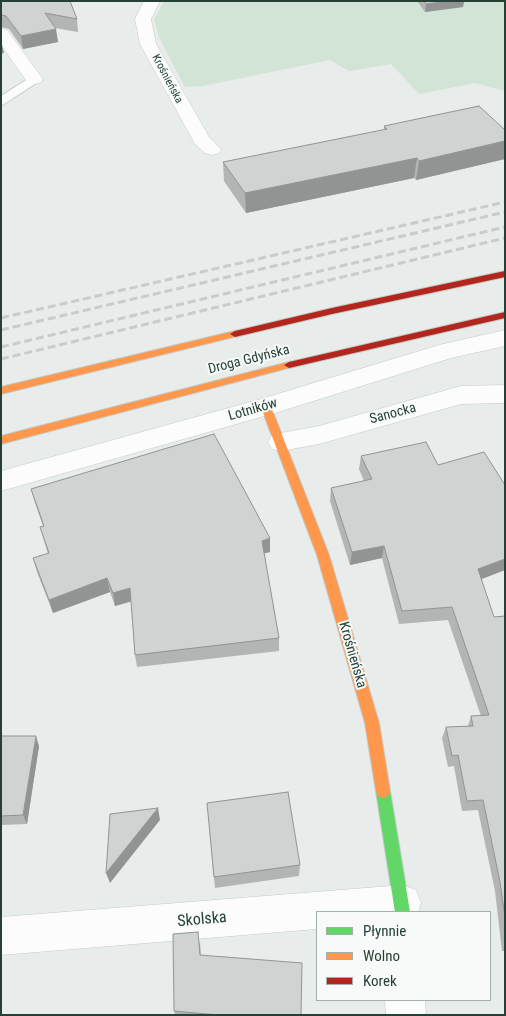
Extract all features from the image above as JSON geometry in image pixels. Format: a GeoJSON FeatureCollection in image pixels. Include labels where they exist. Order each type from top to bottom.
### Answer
{"type":"FeatureCollection","features":[{"type":"Feature","properties":{"kind":"main road","name":"Droga Gdyńska"},"geometry":{"type":"LineString","coordinates":[[1,391],[332,311],[505,274]]}},
{"type":"Feature","properties":{"kind":"main road","name":"Droga Gdyńska"},"geometry":{"type":"LineString","coordinates":[[1,440],[305,361],[505,315]]}},
{"type":"Feature","properties":{"kind":"main road","name":"Krośnieńska"},"geometry":{"type":"LineString","coordinates":[[266,407],[323,555],[372,723],[403,907]]}},
{"type":"Feature","properties":{"kind":"street","name":"Krośnieńska"},"geometry":{"type":"LineString","coordinates":[[152,1],[143,19],[148,44],[183,110],[202,140],[212,149]]}},
{"type":"Feature","properties":{"kind":"street"},"geometry":{"type":"LineString","coordinates":[[1,33],[34,79]]}},
{"type":"Feature","properties":{"kind":"street","name":"Lotników"},"geometry":{"type":"LineString","coordinates":[[1,481],[266,407],[447,351],[505,338]]}},
{"type":"Feature","properties":{"kind":"street","name":"Sanocka"},"geometry":{"type":"LineString","coordinates":[[281,442],[319,435],[462,396],[505,394]]}},
{"type":"Feature","properties":{"kind":"street","name":"Skolska"},"geometry":{"type":"LineString","coordinates":[[348,911],[403,907]]}},
{"type":"Feature","properties":{"kind":"street","name":"Skolska"},"geometry":{"type":"LineString","coordinates":[[1,936],[316,913]]}},
{"type":"Feature","properties":{"kind":"street"},"geometry":{"type":"LineString","coordinates":[[405,1001],[406,1015]]}},
{"type":"Feature","properties":{"kind":"lane"},"geometry":{"type":"LineString","coordinates":[[1,102],[34,79]]}},
{"type":"Feature","properties":{"kind":"green space"},"geometry":{"type":"Polygon","coordinates":[[[164,1],[505,1],[505,91],[475,83],[419,94],[391,64],[349,71],[330,60],[203,86],[185,87],[159,37],[154,20],[164,1]]]}},
{"type":"Feature","properties":{"kind":"building"},"geometry":{"type":"Polygon","coordinates":[[[1,1],[70,1],[77,19],[45,13],[56,29],[21,36],[6,16],[1,15],[1,1]]]}},
{"type":"Feature","properties":{"kind":"building"},"geometry":{"type":"Polygon","coordinates":[[[424,1],[450,1],[426,4],[424,1]]]}},
{"type":"Feature","properties":{"kind":"building"},"geometry":{"type":"Polygon","coordinates":[[[479,106],[505,130],[505,141],[419,161],[417,158],[245,193],[223,162],[387,129],[384,126],[479,106]]]}},
{"type":"Feature","properties":{"kind":"building"},"geometry":{"type":"Polygon","coordinates":[[[214,434],[270,538],[262,541],[279,638],[135,655],[130,588],[113,593],[107,578],[49,600],[33,558],[49,553],[40,527],[44,526],[31,489],[214,434]]]}},
{"type":"Feature","properties":{"kind":"building"},"geometry":{"type":"Polygon","coordinates":[[[426,442],[438,465],[484,452],[505,485],[505,559],[478,569],[494,617],[505,616],[505,917],[500,882],[483,800],[467,801],[458,755],[452,756],[446,727],[473,726],[471,716],[489,715],[452,607],[402,611],[384,546],[352,552],[331,488],[372,479],[361,456],[426,442]]]}},
{"type":"Feature","properties":{"kind":"building"},"geometry":{"type":"Polygon","coordinates":[[[1,736],[36,736],[23,815],[1,816],[1,736]]]}},
{"type":"Feature","properties":{"kind":"building"},"geometry":{"type":"Polygon","coordinates":[[[288,792],[300,865],[214,877],[207,803],[288,792]]]}},
{"type":"Feature","properties":{"kind":"building"},"geometry":{"type":"Polygon","coordinates":[[[158,808],[106,873],[110,814],[158,808]]]}},
{"type":"Feature","properties":{"kind":"building"},"geometry":{"type":"Polygon","coordinates":[[[198,932],[200,955],[302,963],[301,1015],[218,1015],[174,1011],[173,934],[198,932]]]}},
{"type":"Feature","properties":{"kind":"railway"},"geometry":{"type":"LineString","coordinates":[[1,318],[505,202]]}},
{"type":"Feature","properties":{"kind":"railway"},"geometry":{"type":"LineString","coordinates":[[1,330],[505,212]]}},
{"type":"Feature","properties":{"kind":"railway"},"geometry":{"type":"LineString","coordinates":[[1,347],[505,227]]}},
{"type":"Feature","properties":{"kind":"railway"},"geometry":{"type":"LineString","coordinates":[[1,359],[505,238]]}},
{"type":"Feature","properties":{"kind":"traffic: fast"},"geometry":{"type":"LineString","coordinates":[[383,791],[403,911]]}},
{"type":"Feature","properties":{"kind":"traffic: slow"},"geometry":{"type":"LineString","coordinates":[[1,391],[235,334]]}},
{"type":"Feature","properties":{"kind":"traffic: slow"},"geometry":{"type":"LineString","coordinates":[[1,440],[289,365]]}},
{"type":"Feature","properties":{"kind":"traffic: slow"},"geometry":{"type":"LineString","coordinates":[[266,407],[323,555],[372,723],[383,791]]}},
{"type":"Feature","properties":{"kind":"traffic: jam"},"geometry":{"type":"LineString","coordinates":[[235,334],[505,274]]}},
{"type":"Feature","properties":{"kind":"traffic: jam"},"geometry":{"type":"LineString","coordinates":[[289,365],[505,315]]}}]}
